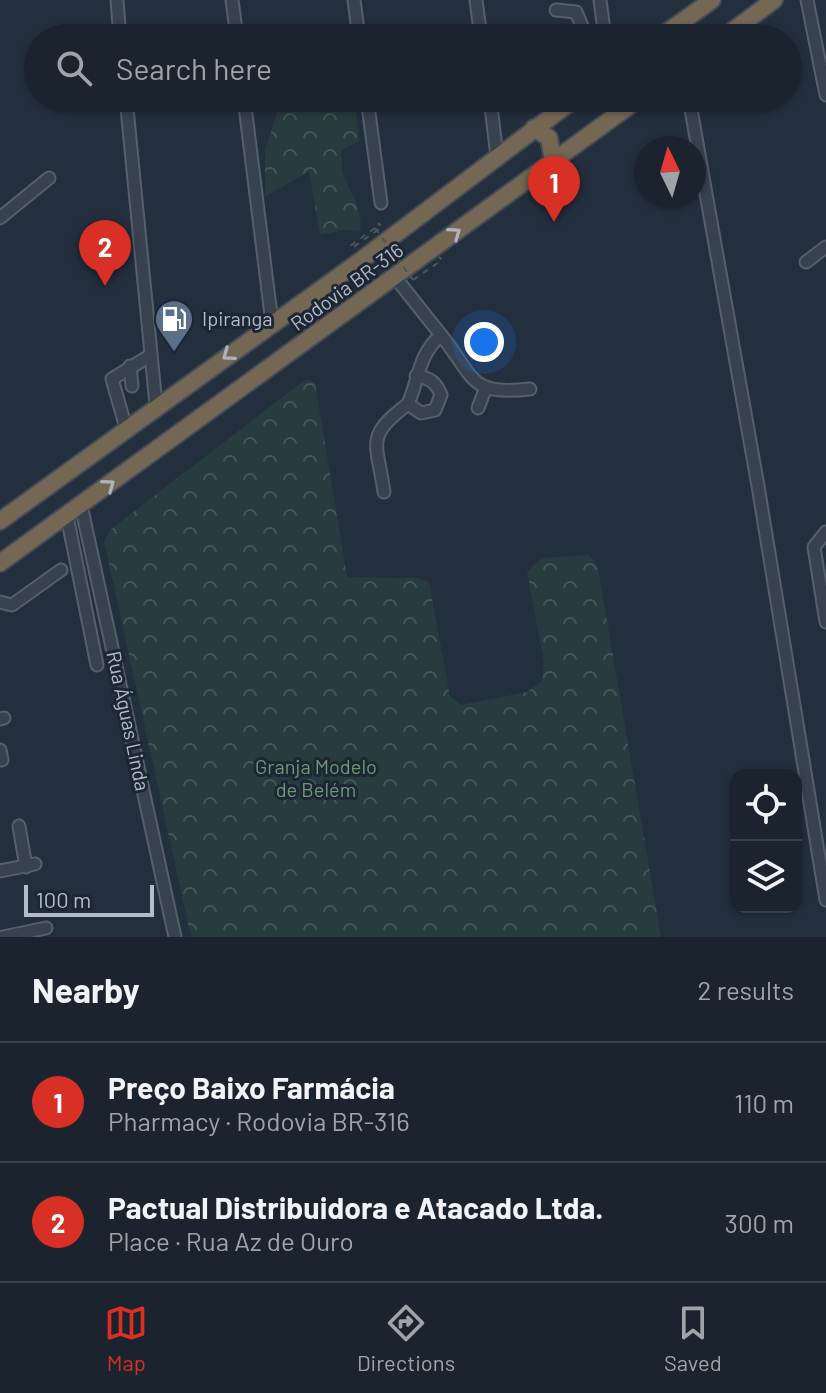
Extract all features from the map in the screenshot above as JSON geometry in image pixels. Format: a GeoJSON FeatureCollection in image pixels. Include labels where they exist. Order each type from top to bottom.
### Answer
{"type":"FeatureCollection","features":[{"type":"Feature","properties":{"kind":"highway"},"geometry":{"type":"LineString","coordinates":[[679,24],[712,0]]}},
{"type":"Feature","properties":{"kind":"highway"},"geometry":{"type":"LineString","coordinates":[[742,24],[774,0]]}},
{"type":"Feature","properties":{"kind":"highway","name":"Rodovia BR-316"},"geometry":{"type":"LineString","coordinates":[[0,521],[156,405],[360,261],[557,112]]}},
{"type":"Feature","properties":{"kind":"highway","name":"Rodovia BR-316"},"geometry":{"type":"LineString","coordinates":[[0,563],[620,112]]}},
{"type":"Feature","properties":{"kind":"highway"},"geometry":{"type":"LineString","coordinates":[[553,115],[557,131],[577,143]]}},
{"type":"Feature","properties":{"kind":"highway"},"geometry":{"type":"LineString","coordinates":[[534,128],[549,138],[553,160]]}},
{"type":"Feature","properties":{"kind":"street"},"geometry":{"type":"LineString","coordinates":[[117,0],[119,24]]}},
{"type":"Feature","properties":{"kind":"street"},"geometry":{"type":"LineString","coordinates":[[232,0],[235,24]]}},
{"type":"Feature","properties":{"kind":"street"},"geometry":{"type":"LineString","coordinates":[[354,0],[357,24]]}},
{"type":"Feature","properties":{"kind":"street"},"geometry":{"type":"LineString","coordinates":[[476,0],[479,24]]}},
{"type":"Feature","properties":{"kind":"street"},"geometry":{"type":"LineString","coordinates":[[600,0],[603,24]]}},
{"type":"Feature","properties":{"kind":"street"},"geometry":{"type":"LineString","coordinates":[[807,0],[826,95]]}},
{"type":"Feature","properties":{"kind":"street"},"geometry":{"type":"LineString","coordinates":[[556,10],[576,12],[581,24]]}},
{"type":"Feature","properties":{"kind":"street"},"geometry":{"type":"LineString","coordinates":[[127,112],[156,405]]}},
{"type":"Feature","properties":{"kind":"street"},"geometry":{"type":"LineString","coordinates":[[246,112],[272,323]]}},
{"type":"Feature","properties":{"kind":"street"},"geometry":{"type":"LineString","coordinates":[[369,112],[381,203]]}},
{"type":"Feature","properties":{"kind":"street"},"geometry":{"type":"LineString","coordinates":[[492,112],[497,156]]}},
{"type":"Feature","properties":{"kind":"street"},"geometry":{"type":"LineString","coordinates":[[691,112],[758,486],[826,900]]}},
{"type":"Feature","properties":{"kind":"street"},"geometry":{"type":"LineString","coordinates":[[0,218],[49,178]]}},
{"type":"Feature","properties":{"kind":"street"},"geometry":{"type":"LineString","coordinates":[[806,262],[826,247]]}},
{"type":"Feature","properties":{"kind":"street"},"geometry":{"type":"LineString","coordinates":[[395,277],[485,390],[530,389]]}},
{"type":"Feature","properties":{"kind":"street"},"geometry":{"type":"LineString","coordinates":[[384,492],[377,436],[385,421],[408,404],[424,353],[441,335]]}},
{"type":"Feature","properties":{"kind":"street"},"geometry":{"type":"LineString","coordinates":[[126,428],[112,379],[151,355]]}},
{"type":"Feature","properties":{"kind":"street"},"geometry":{"type":"LineString","coordinates":[[130,366],[132,386]]}},
{"type":"Feature","properties":{"kind":"street"},"geometry":{"type":"LineString","coordinates":[[408,404],[421,413],[435,410],[440,404],[441,395],[433,381],[416,376]]}},
{"type":"Feature","properties":{"kind":"street"},"geometry":{"type":"LineString","coordinates":[[478,408],[485,390]]}},
{"type":"Feature","properties":{"kind":"street","name":"Rua Águas Linda"},"geometry":{"type":"LineString","coordinates":[[81,505],[175,937]]}},
{"type":"Feature","properties":{"kind":"street"},"geometry":{"type":"LineString","coordinates":[[67,516],[97,665]]}},
{"type":"Feature","properties":{"kind":"street"},"geometry":{"type":"LineString","coordinates":[[826,532],[814,547],[826,622]]}},
{"type":"Feature","properties":{"kind":"street"},"geometry":{"type":"LineString","coordinates":[[0,602],[12,605],[61,570]]}},
{"type":"Feature","properties":{"kind":"street"},"geometry":{"type":"LineString","coordinates":[[0,871],[31,866],[19,826]]}},
{"type":"Feature","properties":{"kind":"street"},"geometry":{"type":"LineString","coordinates":[[3,937],[42,932]]}},
{"type":"Feature","properties":{"kind":"path"},"geometry":{"type":"LineString","coordinates":[[378,223],[382,227],[352,248],[350,246],[375,228],[392,254],[413,280]]}},
{"type":"Feature","properties":{"kind":"path"},"geometry":{"type":"LineString","coordinates":[[392,254],[369,272],[368,270],[392,254]]}},
{"type":"Feature","properties":{"kind":"green space"},"geometry":{"type":"Polygon","coordinates":[[[278,112],[356,112],[359,141],[341,150],[343,173],[359,210],[360,232],[343,230],[320,235],[309,171],[265,197],[265,151],[278,112]]]}},
{"type":"Feature","properties":{"kind":"green space","name":"Granja Modelo de Belém"},"geometry":{"type":"Polygon","coordinates":[[[306,379],[315,383],[347,577],[416,578],[429,582],[450,696],[461,705],[527,692],[542,681],[544,662],[527,572],[542,558],[589,555],[598,568],[661,937],[191,937],[104,541],[110,530],[306,379]]]}},
{"type":"Feature","properties":{"kind":"place","name":"Preço Baixo Farmácia"},"geometry":{"type":"Point","coordinates":[554,222]}},
{"type":"Feature","properties":{"kind":"place","name":"Pactual Distribuidora e Atacado Ltda."},"geometry":{"type":"Point","coordinates":[105,286]}},
{"type":"Feature","properties":{"kind":"place","name":"Ipiranga"},"geometry":{"type":"Point","coordinates":[174,353]}}]}
